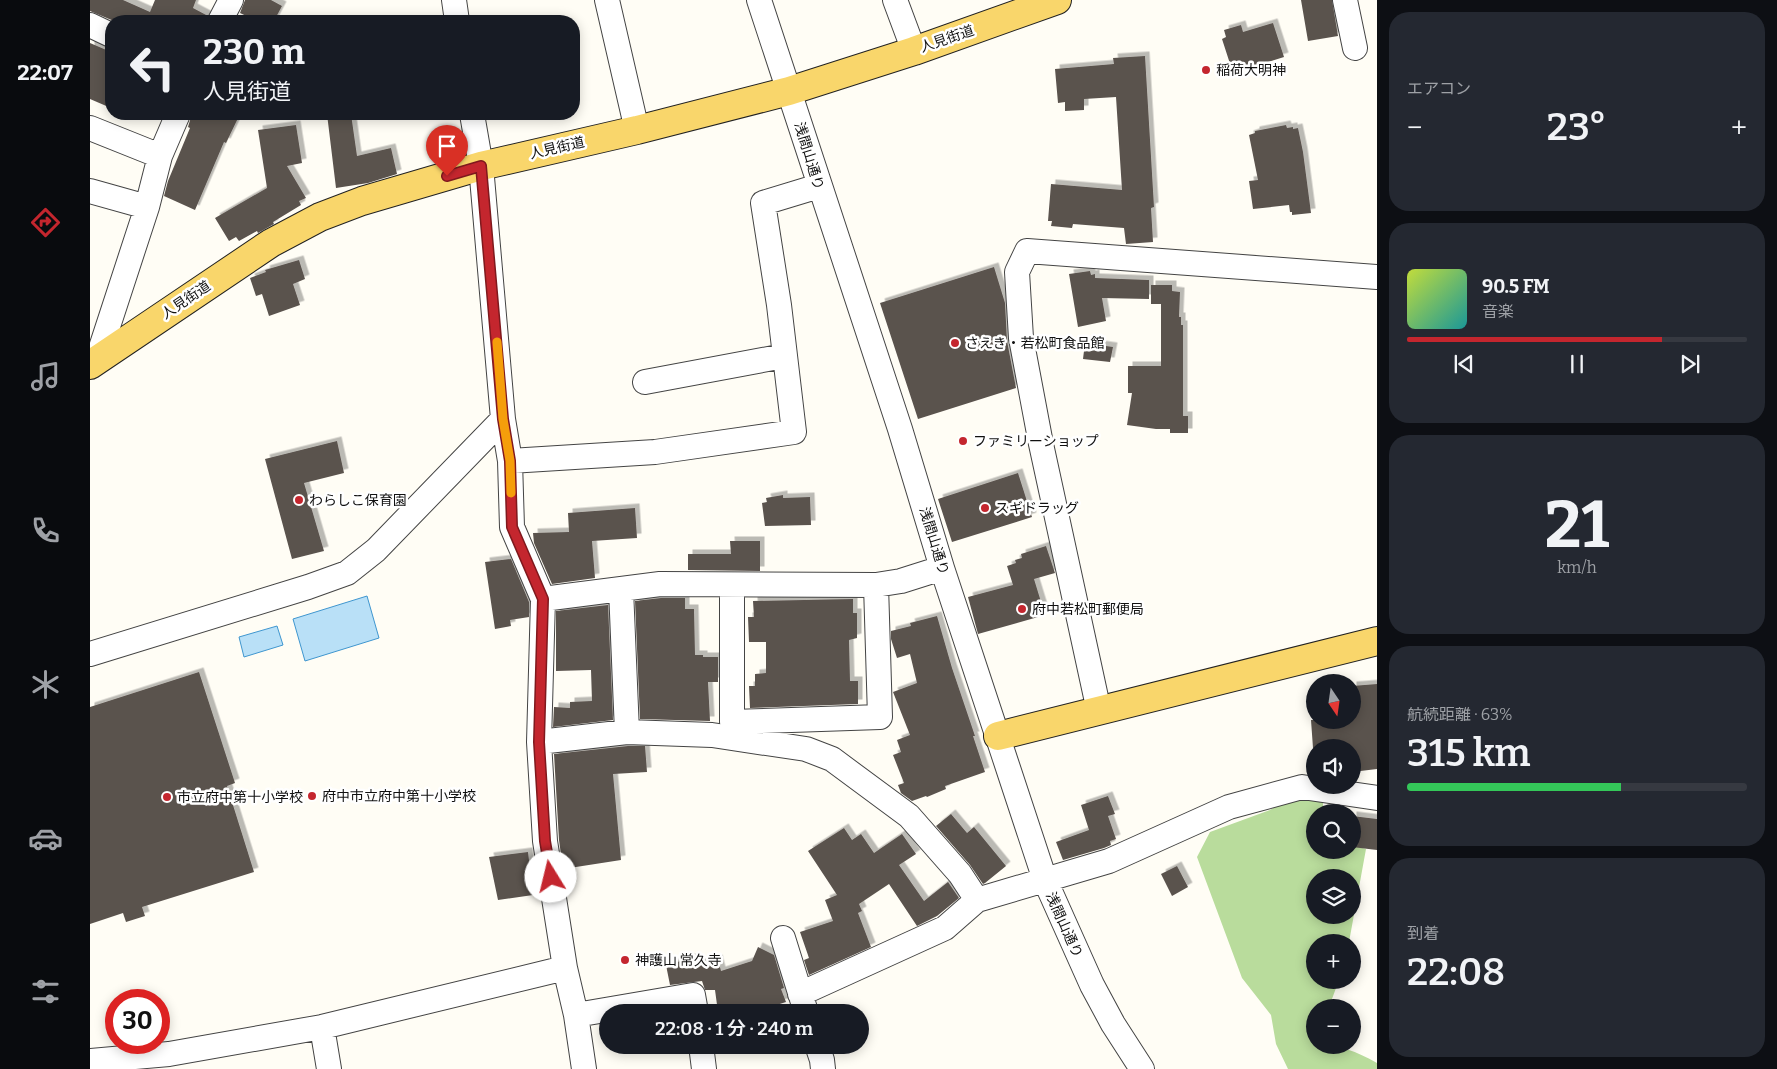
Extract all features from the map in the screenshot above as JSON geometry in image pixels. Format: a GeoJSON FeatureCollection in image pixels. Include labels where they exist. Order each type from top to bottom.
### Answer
{"type":"FeatureCollection","features":[{"type":"Feature","properties":{"kind":"main road","name":"人見街道"},"geometry":{"type":"LineString","coordinates":[[94,363],[271,244],[320,217],[362,201],[481,166],[637,130],[789,91],[914,51],[1056,0]]}},
{"type":"Feature","properties":{"kind":"main road"},"geometry":{"type":"LineString","coordinates":[[998,736],[1377,641]]}},
{"type":"Feature","properties":{"kind":"street"},"geometry":{"type":"LineString","coordinates":[[223,15],[231,0]]}},
{"type":"Feature","properties":{"kind":"street"},"geometry":{"type":"LineString","coordinates":[[454,0],[456,15]]}},
{"type":"Feature","properties":{"kind":"street"},"geometry":{"type":"LineString","coordinates":[[607,0],[637,130]]}},
{"type":"Feature","properties":{"kind":"street","name":"浅間山通り"},"geometry":{"type":"LineString","coordinates":[[759,0],[818,186],[900,429],[942,568],[1045,880],[1092,985],[1113,1024],[1142,1069]]}},
{"type":"Feature","properties":{"kind":"street"},"geometry":{"type":"LineString","coordinates":[[895,0],[914,51]]}},
{"type":"Feature","properties":{"kind":"street"},"geometry":{"type":"LineString","coordinates":[[1345,0],[1355,48]]}},
{"type":"Feature","properties":{"kind":"street"},"geometry":{"type":"LineString","coordinates":[[90,26],[105,32]]}},
{"type":"Feature","properties":{"kind":"street"},"geometry":{"type":"LineString","coordinates":[[94,363],[99,319],[147,207],[160,156],[175,120]]}},
{"type":"Feature","properties":{"kind":"street"},"geometry":{"type":"LineString","coordinates":[[473,120],[481,166],[503,419],[510,461],[512,527],[543,599],[539,742],[545,841],[565,968],[576,1015],[584,1069]]}},
{"type":"Feature","properties":{"kind":"street"},"geometry":{"type":"LineString","coordinates":[[90,128],[160,156]]}},
{"type":"Feature","properties":{"kind":"street"},"geometry":{"type":"LineString","coordinates":[[510,461],[655,452],[794,432],[779,305],[763,203],[818,186]]}},
{"type":"Feature","properties":{"kind":"street"},"geometry":{"type":"LineString","coordinates":[[90,191],[147,207]]}},
{"type":"Feature","properties":{"kind":"street"},"geometry":{"type":"LineString","coordinates":[[1099,710],[1041,444],[1021,338],[1018,272],[1027,251],[1377,276]]}},
{"type":"Feature","properties":{"kind":"street"},"geometry":{"type":"LineString","coordinates":[[644,382],[784,356]]}},
{"type":"Feature","properties":{"kind":"street"},"geometry":{"type":"LineString","coordinates":[[90,654],[308,587],[347,573],[376,550],[503,419]]}},
{"type":"Feature","properties":{"kind":"street"},"geometry":{"type":"LineString","coordinates":[[543,599],[660,584],[876,585],[901,581],[942,568]]}},
{"type":"Feature","properties":{"kind":"street"},"geometry":{"type":"LineString","coordinates":[[732,585],[732,722],[880,717],[876,585]]}},
{"type":"Feature","properties":{"kind":"street"},"geometry":{"type":"LineString","coordinates":[[621,589],[626,732]]}},
{"type":"Feature","properties":{"kind":"street"},"geometry":{"type":"LineString","coordinates":[[539,742],[626,732],[712,735],[806,749],[832,759],[909,816],[960,874],[978,900]]}},
{"type":"Feature","properties":{"kind":"street"},"geometry":{"type":"LineString","coordinates":[[783,938],[803,1003],[945,928],[978,900],[1109,861],[1229,807],[1302,787],[1377,798]]}},
{"type":"Feature","properties":{"kind":"street"},"geometry":{"type":"LineString","coordinates":[[90,1062],[168,1054],[322,1027],[565,968]]}},
{"type":"Feature","properties":{"kind":"street"},"geometry":{"type":"LineString","coordinates":[[641,1004],[694,995],[695,1004]]}},
{"type":"Feature","properties":{"kind":"street"},"geometry":{"type":"LineString","coordinates":[[576,1015],[599,1011]]}},
{"type":"Feature","properties":{"kind":"street"},"geometry":{"type":"LineString","coordinates":[[322,1027],[329,1069]]}},
{"type":"Feature","properties":{"kind":"street"},"geometry":{"type":"LineString","coordinates":[[702,1054],[704,1069]]}},
{"type":"Feature","properties":{"kind":"street"},"geometry":{"type":"LineString","coordinates":[[820,1054],[823,1069]]}},
{"type":"Feature","properties":{"kind":"green space"},"geometry":{"type":"Polygon","coordinates":[[[1286,800],[1323,800],[1323,804],[1306,804],[1306,859],[1361,859],[1361,847],[1366,849],[1361,876],[1361,869],[1306,869],[1306,924],[1352,924],[1350,934],[1306,934],[1306,989],[1336,989],[1332,999],[1306,999],[1306,1054],[1360,1054],[1377,1063],[1377,1069],[1288,1069],[1276,1044],[1271,1015],[1242,978],[1197,857],[1210,832],[1270,810],[1286,800]]]}},
{"type":"Feature","properties":{"kind":"water"},"geometry":{"type":"Polygon","coordinates":[[[367,596],[379,638],[305,661],[293,619],[367,596]]]}},
{"type":"Feature","properties":{"kind":"water"},"geometry":{"type":"Polygon","coordinates":[[[277,626],[283,645],[244,657],[239,637],[277,626]]]}},
{"type":"Feature","properties":{"kind":"building"},"geometry":{"type":"Polygon","coordinates":[[[90,0],[123,0],[150,12],[155,0],[196,0],[193,8],[206,15],[105,15],[105,17],[90,11],[90,0]]]}},
{"type":"Feature","properties":{"kind":"building"},"geometry":{"type":"Polygon","coordinates":[[[245,0],[271,0],[282,6],[277,15],[244,15],[240,13],[245,0]]]}},
{"type":"Feature","properties":{"kind":"building"},"geometry":{"type":"Polygon","coordinates":[[[1301,0],[1332,0],[1338,36],[1308,41],[1301,0]]]}},
{"type":"Feature","properties":{"kind":"building"},"geometry":{"type":"Polygon","coordinates":[[[1273,23],[1284,57],[1233,73],[1222,39],[1226,37],[1224,30],[1241,25],[1243,32],[1273,23]]]}},
{"type":"Feature","properties":{"kind":"building"},"geometry":{"type":"Polygon","coordinates":[[[90,43],[105,49],[105,105],[90,99],[90,43]]]}},
{"type":"Feature","properties":{"kind":"building"},"geometry":{"type":"Polygon","coordinates":[[[1145,56],[1154,207],[1151,208],[1153,242],[1126,244],[1124,228],[1073,224],[1072,228],[1051,226],[1052,221],[1048,221],[1051,184],[1122,190],[1116,97],[1084,99],[1084,110],[1065,111],[1065,102],[1058,103],[1055,69],[1114,64],[1113,58],[1145,56]]]}},
{"type":"Feature","properties":{"kind":"building"},"geometry":{"type":"Polygon","coordinates":[[[190,120],[237,120],[226,143],[224,142],[195,210],[164,196],[168,181],[190,128],[188,127],[190,120]]]}},
{"type":"Feature","properties":{"kind":"building"},"geometry":{"type":"Polygon","coordinates":[[[328,120],[352,120],[357,156],[391,148],[397,174],[368,183],[336,188],[328,120]]]}},
{"type":"Feature","properties":{"kind":"building"},"geometry":{"type":"Polygon","coordinates":[[[296,125],[302,163],[287,166],[306,198],[299,201],[301,205],[258,233],[257,231],[239,241],[236,237],[229,241],[215,218],[267,188],[258,130],[296,125]]]}},
{"type":"Feature","properties":{"kind":"building"},"geometry":{"type":"Polygon","coordinates":[[[1286,125],[1287,128],[1298,128],[1311,213],[1292,215],[1289,205],[1253,209],[1249,181],[1258,180],[1249,135],[1255,133],[1255,131],[1286,125]]]}},
{"type":"Feature","properties":{"kind":"building"},"geometry":{"type":"Polygon","coordinates":[[[299,260],[305,279],[293,284],[300,305],[269,316],[262,294],[256,296],[250,278],[266,272],[265,270],[299,260]]]}},
{"type":"Feature","properties":{"kind":"building","name":"さえき・若松町食品館"},"geometry":{"type":"Polygon","coordinates":[[[994,267],[1005,303],[1007,341],[1016,388],[918,419],[880,303],[994,267]]]}},
{"type":"Feature","properties":{"kind":"building"},"geometry":{"type":"Polygon","coordinates":[[[1090,271],[1091,275],[1095,274],[1095,278],[1149,280],[1149,299],[1102,298],[1106,321],[1078,327],[1069,274],[1090,271]]]}},
{"type":"Feature","properties":{"kind":"building"},"geometry":{"type":"Polygon","coordinates":[[[1151,285],[1172,285],[1172,291],[1180,292],[1179,317],[1181,317],[1181,325],[1183,325],[1183,416],[1188,416],[1188,433],[1170,433],[1170,429],[1127,425],[1132,393],[1128,393],[1128,366],[1161,366],[1161,304],[1151,304],[1151,285]]]}},
{"type":"Feature","properties":{"kind":"building"},"geometry":{"type":"Polygon","coordinates":[[[1085,343],[1113,347],[1110,362],[1083,359],[1085,343]]]}},
{"type":"Feature","properties":{"kind":"building","name":"わらしこ保育園"},"geometry":{"type":"Polygon","coordinates":[[[337,441],[344,473],[304,483],[324,551],[292,559],[265,459],[337,441]]]}},
{"type":"Feature","properties":{"kind":"building","name":"スギドラッグ"},"geometry":{"type":"Polygon","coordinates":[[[1018,473],[1032,517],[952,542],[938,499],[1018,473]]]}},
{"type":"Feature","properties":{"kind":"building"},"geometry":{"type":"Polygon","coordinates":[[[783,495],[783,498],[810,497],[811,525],[765,526],[762,503],[767,502],[766,498],[783,495]]]}},
{"type":"Feature","properties":{"kind":"building"},"geometry":{"type":"Polygon","coordinates":[[[635,508],[637,538],[592,541],[595,578],[552,584],[534,543],[533,533],[569,532],[568,513],[635,508]]]}},
{"type":"Feature","properties":{"kind":"building"},"geometry":{"type":"Polygon","coordinates":[[[730,541],[760,541],[760,571],[688,570],[688,554],[731,554],[730,541]]]}},
{"type":"Feature","properties":{"kind":"building","name":"府中若松町郵便局"},"geometry":{"type":"Polygon","coordinates":[[[1046,546],[1055,573],[1034,579],[1045,615],[978,634],[968,597],[1013,585],[1007,566],[1016,563],[1015,560],[1022,558],[1021,554],[1046,546]]]}},
{"type":"Feature","properties":{"kind":"building"},"geometry":{"type":"Polygon","coordinates":[[[511,559],[529,602],[529,617],[510,620],[511,626],[495,629],[485,562],[511,559]]]}},
{"type":"Feature","properties":{"kind":"building"},"geometry":{"type":"Polygon","coordinates":[[[685,598],[685,609],[694,609],[695,655],[718,657],[718,682],[708,682],[710,721],[640,719],[635,601],[685,598]]]}},
{"type":"Feature","properties":{"kind":"building"},"geometry":{"type":"Polygon","coordinates":[[[853,599],[853,613],[857,613],[857,638],[849,640],[850,681],[858,681],[858,704],[750,708],[749,686],[755,686],[755,674],[766,673],[766,642],[749,642],[748,617],[754,617],[753,601],[853,599]]]}},
{"type":"Feature","properties":{"kind":"building"},"geometry":{"type":"Polygon","coordinates":[[[608,605],[613,720],[553,727],[554,707],[570,708],[570,702],[592,701],[591,670],[556,671],[556,611],[608,605]]]}},
{"type":"Feature","properties":{"kind":"building"},"geometry":{"type":"Polygon","coordinates":[[[937,616],[985,772],[945,786],[946,789],[927,797],[912,801],[901,793],[898,785],[904,783],[893,755],[901,752],[897,740],[910,735],[893,692],[917,683],[910,654],[897,658],[891,639],[891,631],[911,626],[910,623],[937,616]]]}},
{"type":"Feature","properties":{"kind":"building"},"geometry":{"type":"Polygon","coordinates":[[[199,672],[235,783],[227,786],[254,872],[142,907],[145,916],[126,922],[123,913],[90,924],[90,707],[199,672]]]}},
{"type":"Feature","properties":{"kind":"building"},"geometry":{"type":"Polygon","coordinates":[[[1377,684],[1377,769],[1361,771],[1361,739],[1312,739],[1312,729],[1361,729],[1361,685],[1377,684]]]}},
{"type":"Feature","properties":{"kind":"building"},"geometry":{"type":"Polygon","coordinates":[[[645,746],[647,772],[613,774],[621,860],[563,869],[559,840],[554,754],[645,746]]]}},
{"type":"Feature","properties":{"kind":"building"},"geometry":{"type":"Polygon","coordinates":[[[1108,796],[1115,814],[1108,816],[1116,839],[1110,841],[1111,845],[1104,848],[1063,860],[1056,842],[1089,830],[1081,805],[1108,796]]]}},
{"type":"Feature","properties":{"kind":"building"},"geometry":{"type":"Polygon","coordinates":[[[951,814],[967,833],[974,827],[1006,866],[983,884],[970,865],[936,826],[951,814]]]}},
{"type":"Feature","properties":{"kind":"building"},"geometry":{"type":"Polygon","coordinates":[[[1361,817],[1377,819],[1377,850],[1361,848],[1361,817]]]}},
{"type":"Feature","properties":{"kind":"building"},"geometry":{"type":"Polygon","coordinates":[[[844,828],[852,840],[861,834],[874,853],[902,834],[916,854],[899,865],[924,901],[948,882],[959,898],[937,916],[917,926],[889,884],[859,904],[862,911],[858,913],[871,947],[809,975],[804,960],[809,958],[800,932],[833,921],[825,900],[837,895],[808,851],[844,828]]]}},
{"type":"Feature","properties":{"kind":"building"},"geometry":{"type":"Polygon","coordinates":[[[528,852],[533,895],[498,900],[489,857],[528,852]]]}},
{"type":"Feature","properties":{"kind":"building"},"geometry":{"type":"Polygon","coordinates":[[[1177,866],[1188,887],[1172,896],[1161,874],[1177,866]]]}},
{"type":"Feature","properties":{"kind":"building"},"geometry":{"type":"Polygon","coordinates":[[[758,947],[774,955],[784,988],[781,989],[786,1002],[780,1004],[717,1004],[715,990],[705,990],[702,981],[670,985],[666,965],[692,958],[693,965],[718,959],[721,971],[752,961],[758,947]]]}},
{"type":"Feature","properties":{"kind":"slow traffic"},"geometry":{"type":"LineString","coordinates":[[497,342],[503,419],[510,461],[511,493]]}},
{"type":"Feature","properties":{"kind":"place","name":"稲荷大明神"},"geometry":{"type":"Point","coordinates":[1206,70]}},
{"type":"Feature","properties":{"kind":"place","name":"さえき・若松町食品館"},"geometry":{"type":"Point","coordinates":[955,343]}},
{"type":"Feature","properties":{"kind":"place","name":"ファミリーショップ"},"geometry":{"type":"Point","coordinates":[963,441]}},
{"type":"Feature","properties":{"kind":"place","name":"わらしこ保育園"},"geometry":{"type":"Point","coordinates":[299,500]}},
{"type":"Feature","properties":{"kind":"place","name":"スギドラッグ"},"geometry":{"type":"Point","coordinates":[985,508]}},
{"type":"Feature","properties":{"kind":"place","name":"府中若松町郵便局"},"geometry":{"type":"Point","coordinates":[1022,609]}},
{"type":"Feature","properties":{"kind":"place","name":"府中市立府中第十小学校"},"geometry":{"type":"Point","coordinates":[312,796]}},
{"type":"Feature","properties":{"kind":"place","name":"市立府中第十小学校"},"geometry":{"type":"Point","coordinates":[167,797]}},
{"type":"Feature","properties":{"kind":"place","name":"神護山 常久寺"},"geometry":{"type":"Point","coordinates":[625,960]}},
{"type":"Feature","properties":{"kind":"route"},"geometry":{"type":"LineString","coordinates":[[447,176],[481,166],[503,419],[510,461],[512,527],[543,599],[539,742],[545,841],[551,877]]}}]}
